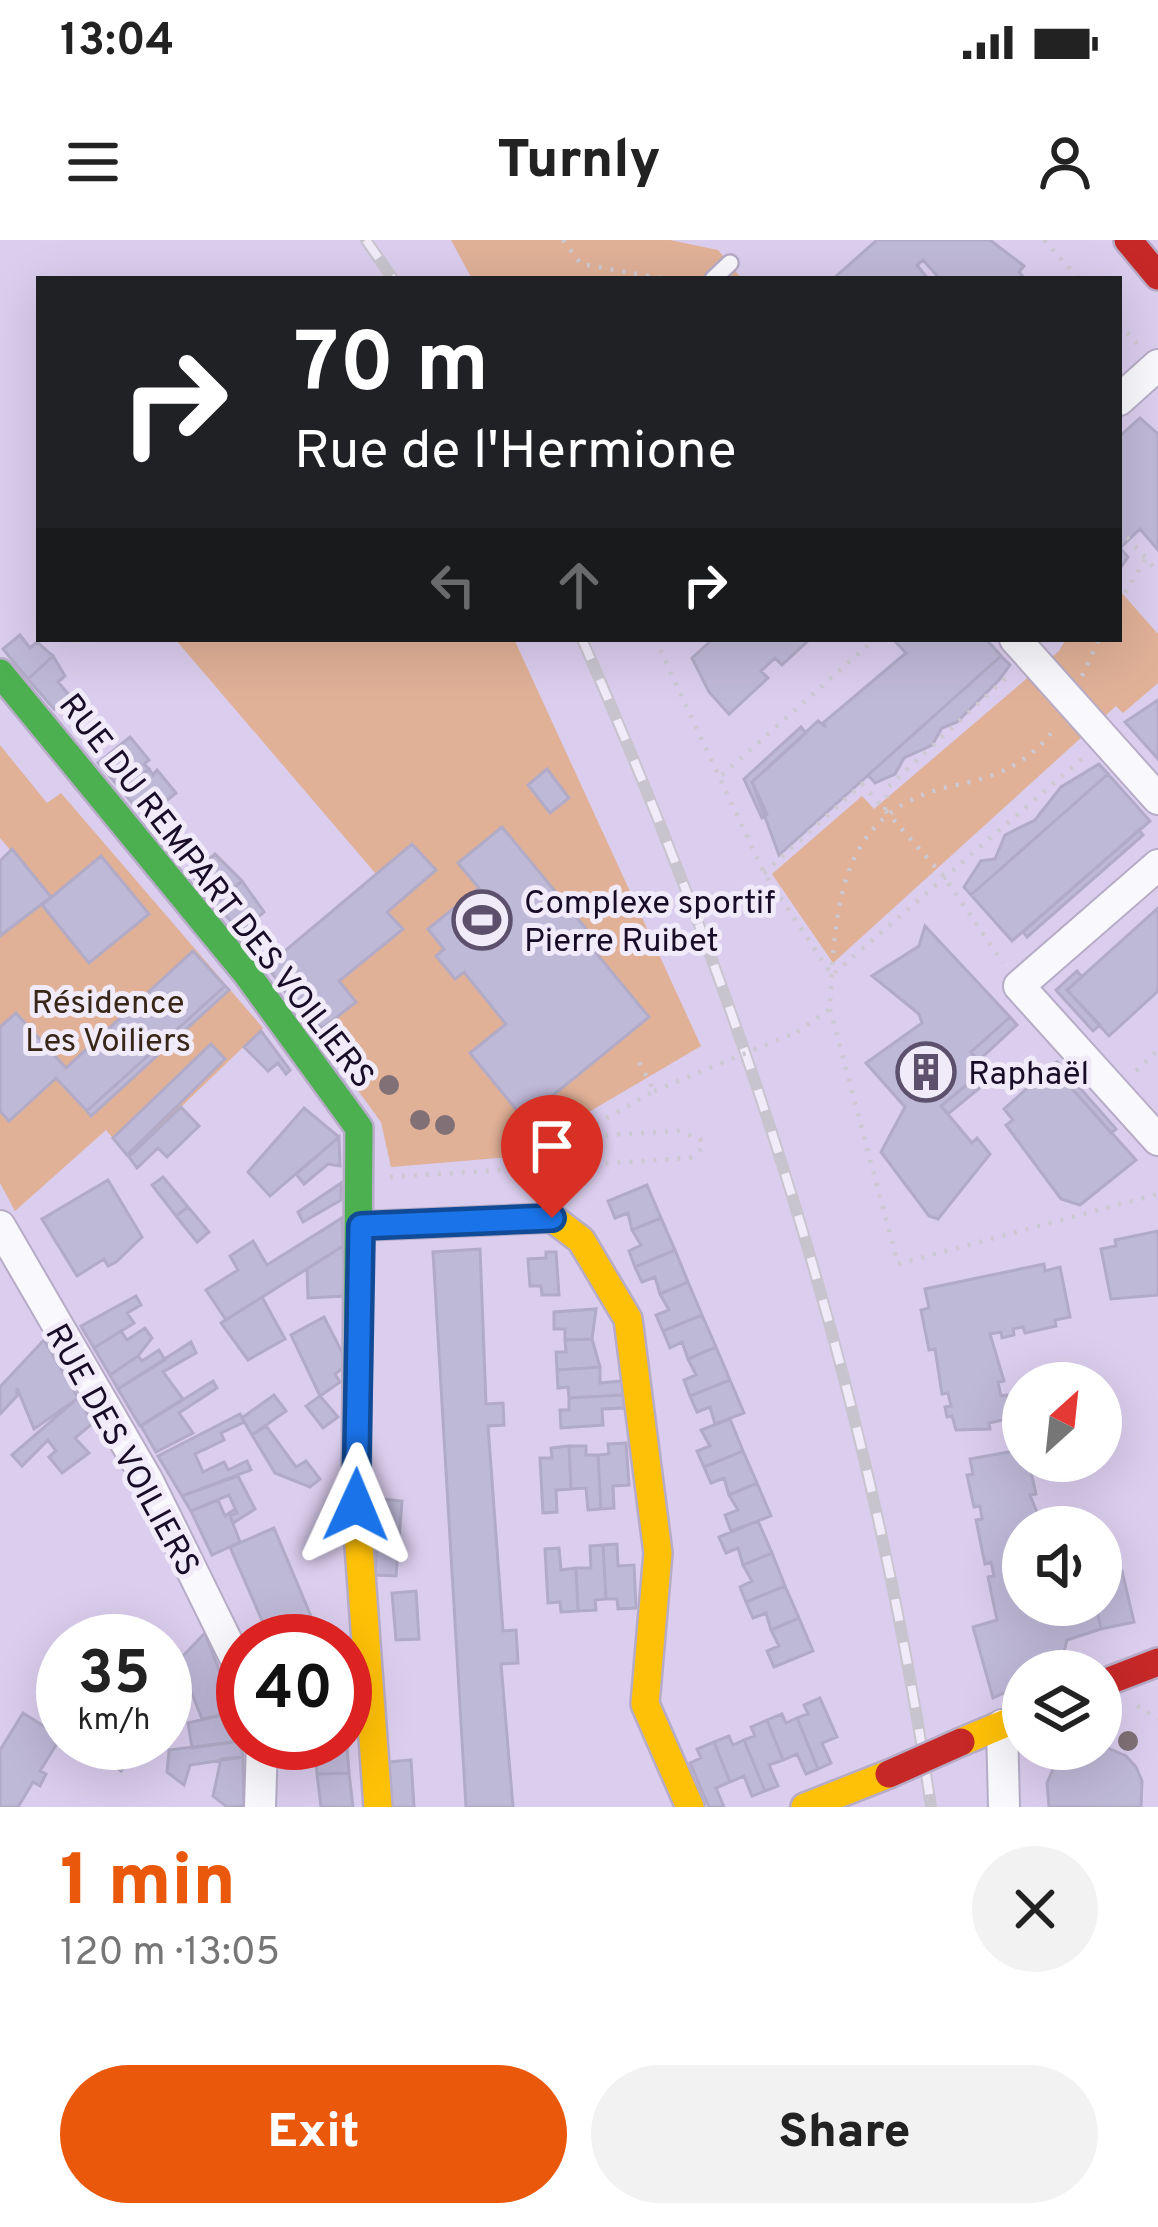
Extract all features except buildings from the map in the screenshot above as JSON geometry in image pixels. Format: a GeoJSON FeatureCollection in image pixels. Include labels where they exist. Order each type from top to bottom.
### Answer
{"type":"FeatureCollection","features":[{"type":"Feature","properties":{"kind":"street"},"geometry":{"type":"LineString","coordinates":[[1128,240],[1158,276]]}},
{"type":"Feature","properties":{"kind":"street"},"geometry":{"type":"LineString","coordinates":[[1145,240],[1158,249]]}},
{"type":"Feature","properties":{"kind":"street"},"geometry":{"type":"LineString","coordinates":[[1122,397],[1158,365]]}},
{"type":"Feature","properties":{"kind":"street"},"geometry":{"type":"LineString","coordinates":[[1023,647],[1158,799]]}},
{"type":"Feature","properties":{"kind":"street","name":"RUE DU REMPART DES VOILIERS"},"geometry":{"type":"LineString","coordinates":[[0,673],[326,1079],[359,1128],[356,1614]]}},
{"type":"Feature","properties":{"kind":"street"},"geometry":{"type":"LineString","coordinates":[[1158,865],[1019,986],[1158,1140]]}},
{"type":"Feature","properties":{"kind":"street"},"geometry":{"type":"LineString","coordinates":[[361,1226],[552,1218],[581,1240],[628,1318],[658,1553],[645,1704],[690,1807]]}},
{"type":"Feature","properties":{"kind":"street","name":"RUE DES VOILIERS"},"geometry":{"type":"LineString","coordinates":[[0,1226],[148,1481],[216,1619]]}},
{"type":"Feature","properties":{"kind":"street"},"geometry":{"type":"LineString","coordinates":[[1122,1676],[1158,1662]]}},
{"type":"Feature","properties":{"kind":"street"},"geometry":{"type":"LineString","coordinates":[[806,1807],[1002,1725]]}},
{"type":"Feature","properties":{"kind":"street"},"geometry":{"type":"LineString","coordinates":[[260,1807],[261,1770]]}},
{"type":"Feature","properties":{"kind":"street","name":"RUE DU REMPART DES VOILIERS"},"geometry":{"type":"LineString","coordinates":[[371,1770],[378,1807]]}},
{"type":"Feature","properties":{"kind":"street"},"geometry":{"type":"LineString","coordinates":[[1004,1807],[1007,1770]]}},
{"type":"Feature","properties":{"kind":"lane"},"geometry":{"type":"LineString","coordinates":[[716,276],[730,263]]}},
{"type":"Feature","properties":{"kind":"path"},"geometry":{"type":"LineString","coordinates":[[563,240],[581,264],[649,276]]}},
{"type":"Feature","properties":{"kind":"path"},"geometry":{"type":"LineString","coordinates":[[1044,240],[1076,276]]}},
{"type":"Feature","properties":{"kind":"path"},"geometry":{"type":"LineString","coordinates":[[1122,532],[1158,572]]}},
{"type":"Feature","properties":{"kind":"path"},"geometry":{"type":"LineString","coordinates":[[1122,598],[1146,558]]}},
{"type":"Feature","properties":{"kind":"path"},"geometry":{"type":"LineString","coordinates":[[656,642],[764,873],[832,975]]}},
{"type":"Feature","properties":{"kind":"path"},"geometry":{"type":"LineString","coordinates":[[721,776],[872,642]]}},
{"type":"Feature","properties":{"kind":"path"},"geometry":{"type":"LineString","coordinates":[[1099,642],[1042,746],[1022,763],[985,780],[911,798],[885,813],[866,834],[848,870],[830,1009],[898,1264],[1158,1194]]}},
{"type":"Feature","properties":{"kind":"path"},"geometry":{"type":"LineString","coordinates":[[885,813],[889,787],[1023,647]]}},
{"type":"Feature","properties":{"kind":"path"},"geometry":{"type":"LineString","coordinates":[[832,975],[1106,739]]}},
{"type":"Feature","properties":{"kind":"path"},"geometry":{"type":"LineString","coordinates":[[764,873],[862,784],[944,878],[1019,986]]}},
{"type":"Feature","properties":{"kind":"path"},"geometry":{"type":"LineString","coordinates":[[571,1137],[654,1091],[797,1031],[830,1009]]}},
{"type":"Feature","properties":{"kind":"path"},"geometry":{"type":"LineString","coordinates":[[638,1060],[654,1091]]}},
{"type":"Feature","properties":{"kind":"path"},"geometry":{"type":"LineString","coordinates":[[561,1124],[571,1137],[570,1163]]}},
{"type":"Feature","properties":{"kind":"path"},"geometry":{"type":"LineString","coordinates":[[360,1178],[690,1158],[704,1148],[700,1139],[678,1131],[571,1137]]}},
{"type":"Feature","properties":{"kind":"green space"},"geometry":{"type":"Polygon","coordinates":[[[451,240],[670,240],[718,250],[740,276],[470,276],[451,240]]]}},
{"type":"Feature","properties":{"kind":"green space"},"geometry":{"type":"Polygon","coordinates":[[[1122,593],[1158,634],[1158,683],[1123,713],[1116,706],[833,963],[772,874],[862,796],[874,809],[1064,642],[1122,642],[1122,593]]]}},
{"type":"Feature","properties":{"kind":"green space","name":"Complexe sportif Pierre Ruibet"},"geometry":{"type":"Polygon","coordinates":[[[178,642],[515,642],[701,1046],[577,1119],[580,1126],[544,1154],[391,1167],[381,1122],[267,966],[376,874],[178,642]]]}},
{"type":"Feature","properties":{"kind":"green space","name":"Résidence Les Voiliers"},"geometry":{"type":"Polygon","coordinates":[[[0,745],[47,803],[61,793],[263,1028],[129,1157],[106,1130],[15,1211],[0,1183],[0,936],[51,897],[0,838],[0,745]]]}},
{"type":"Feature","properties":{"kind":"railway"},"geometry":{"type":"LineString","coordinates":[[366,240],[391,276]]}},
{"type":"Feature","properties":{"kind":"railway"},"geometry":{"type":"LineString","coordinates":[[583,642],[698,923],[797,1211],[875,1505],[931,1807]]}},
{"type":"Feature","properties":{"kind":"traffic: fast"},"geometry":{"type":"LineString","coordinates":[[0,673],[247,974],[359,1128],[357,1388]]}},
{"type":"Feature","properties":{"kind":"traffic: slow"},"geometry":{"type":"LineString","coordinates":[[361,1226],[552,1218],[581,1240],[628,1319],[658,1553],[645,1704],[690,1807]]}},
{"type":"Feature","properties":{"kind":"traffic: slow"},"geometry":{"type":"LineString","coordinates":[[357,1388],[356,1505],[378,1807]]}},
{"type":"Feature","properties":{"kind":"traffic: slow"},"geometry":{"type":"LineString","coordinates":[[961,1742],[1002,1725]]}},
{"type":"Feature","properties":{"kind":"traffic: slow"},"geometry":{"type":"LineString","coordinates":[[805,1807],[889,1774]]}},
{"type":"Feature","properties":{"kind":"traffic: jam"},"geometry":{"type":"LineString","coordinates":[[1128,240],[1158,276]]}},
{"type":"Feature","properties":{"kind":"traffic: jam"},"geometry":{"type":"LineString","coordinates":[[1122,1676],[1158,1662]]}},
{"type":"Feature","properties":{"kind":"traffic: jam"},"geometry":{"type":"LineString","coordinates":[[889,1774],[961,1742]]}},
{"type":"Feature","properties":{"kind":"place","name":"Complexe sportif Pierre Ruibet"},"geometry":{"type":"Point","coordinates":[482,920]}},
{"type":"Feature","properties":{"kind":"place","name":"Raphaël"},"geometry":{"type":"Point","coordinates":[926,1072]}},
{"type":"Feature","properties":{"kind":"route"},"geometry":{"type":"LineString","coordinates":[[356,1505],[361,1226],[552,1218]]}}]}
